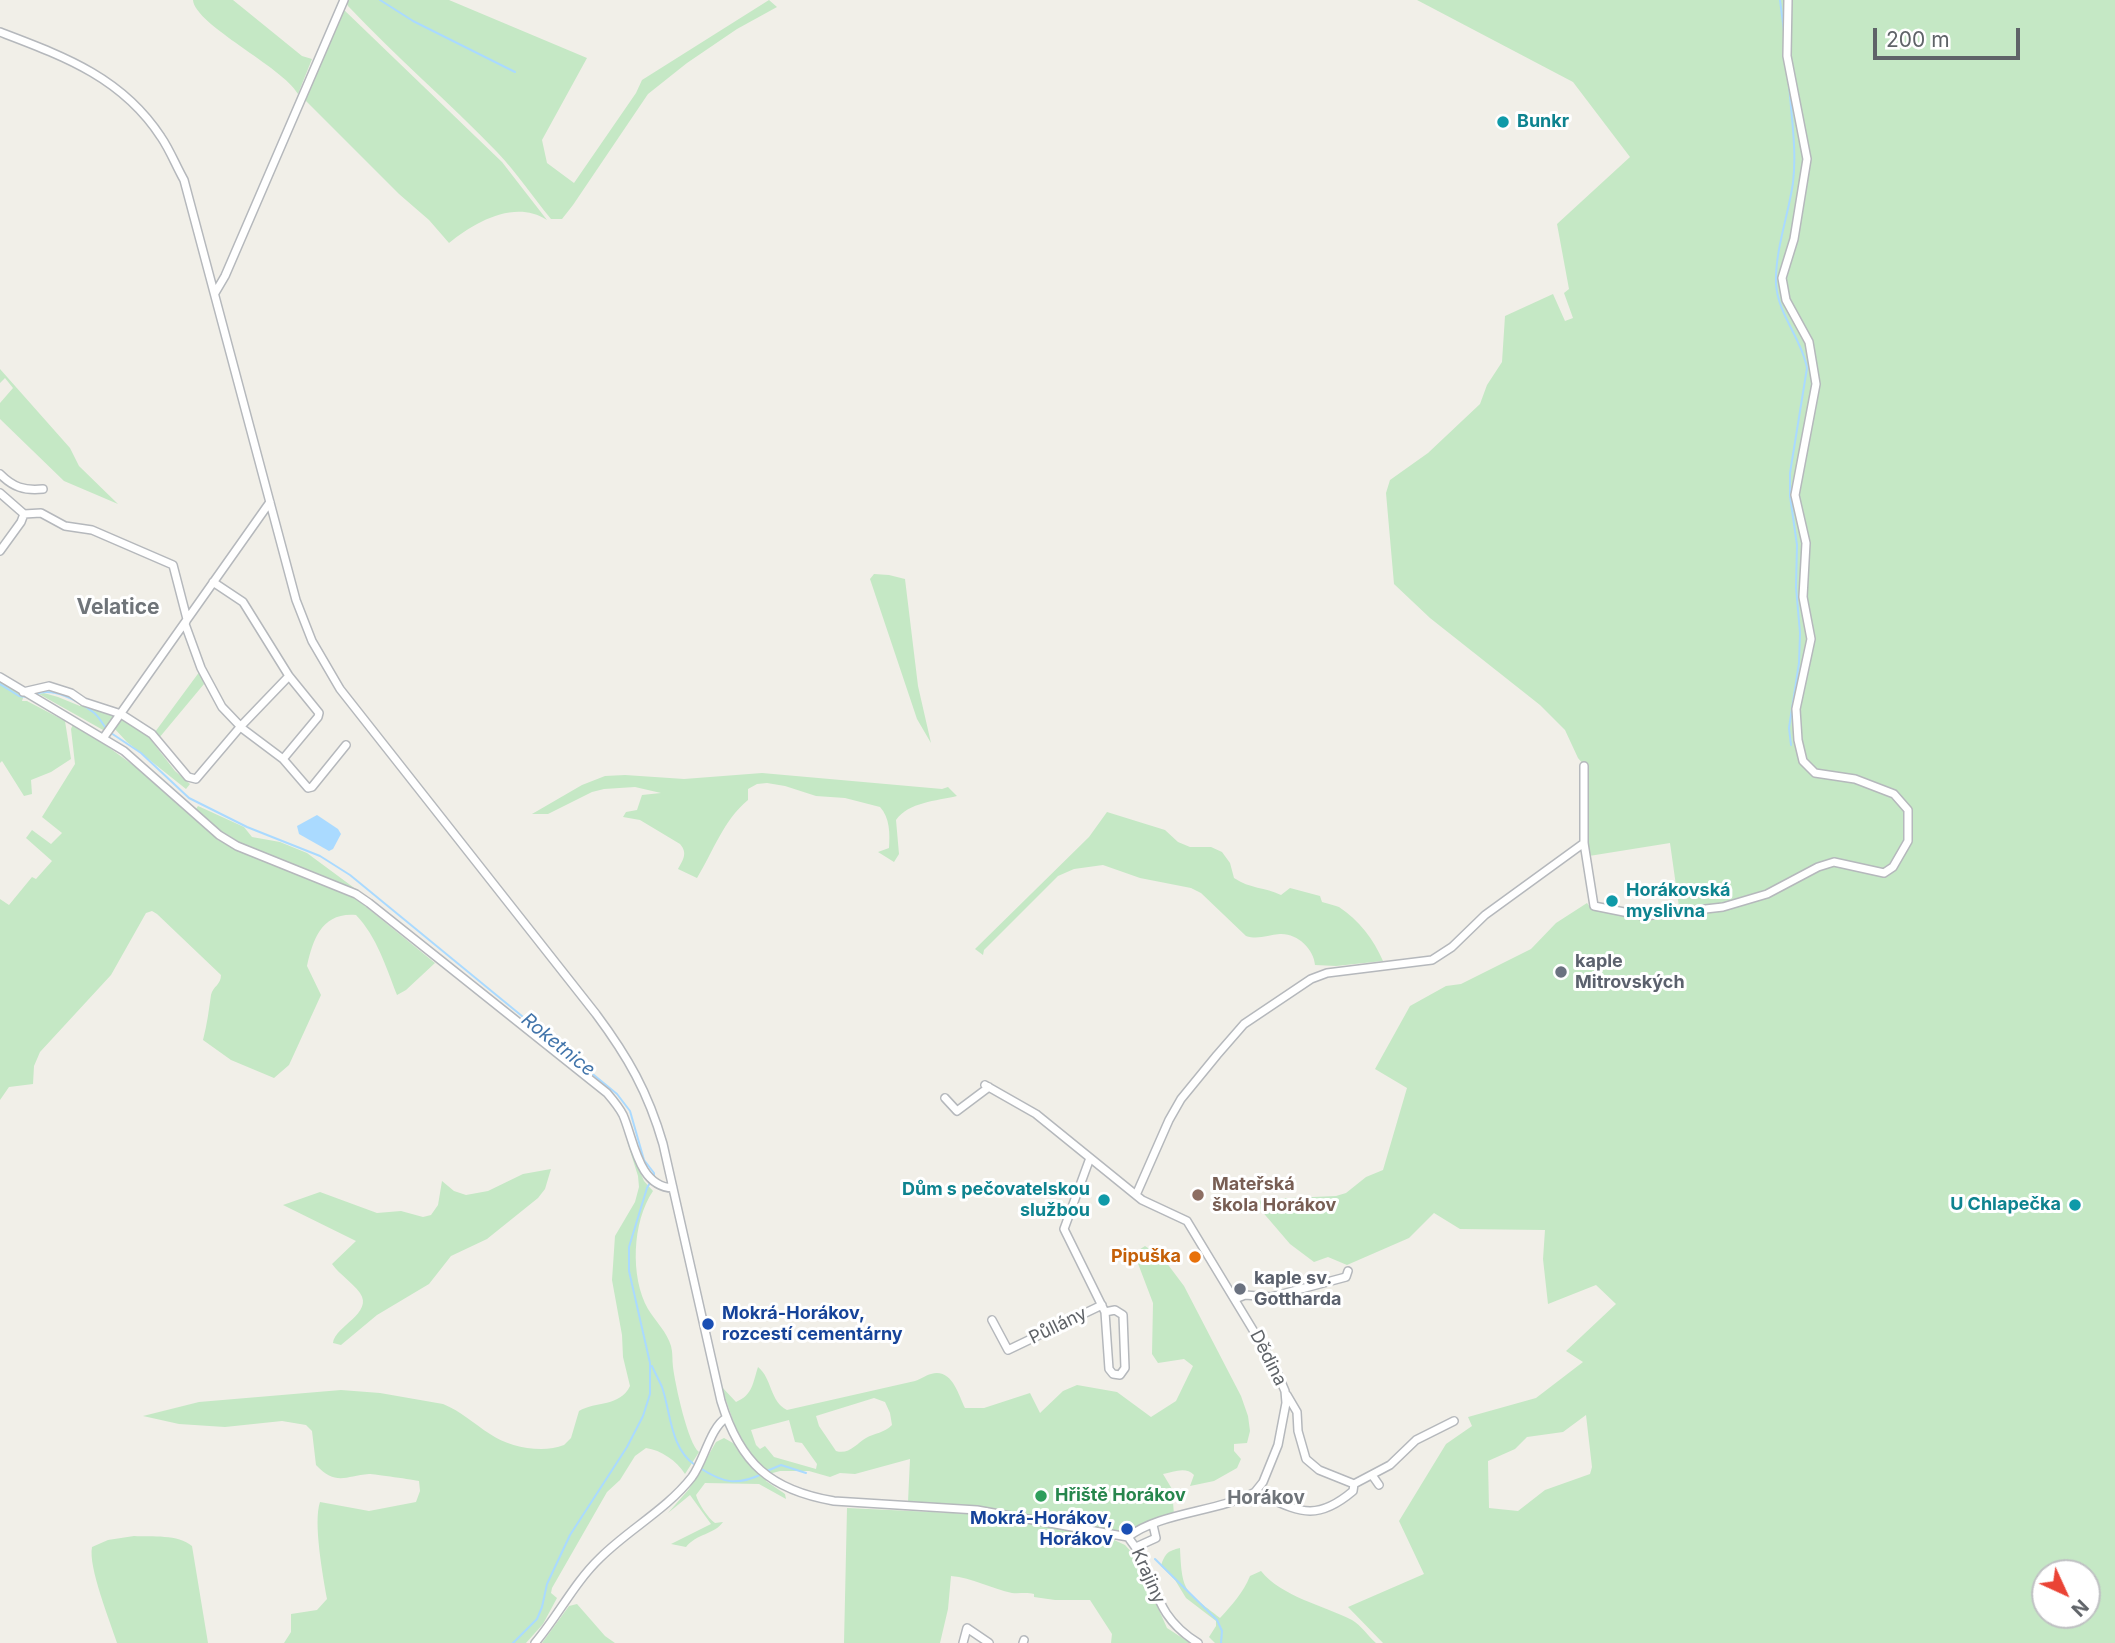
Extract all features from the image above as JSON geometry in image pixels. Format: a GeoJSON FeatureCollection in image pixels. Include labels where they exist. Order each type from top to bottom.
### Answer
{"type":"FeatureCollection","features":[{"type":"Feature","properties":{"kind":"street"},"geometry":{"type":"LineString","coordinates":[[215,293],[225,276],[344,0]]}},
{"type":"Feature","properties":{"kind":"street"},"geometry":{"type":"LineString","coordinates":[[1584,766],[1584,843],[1594,906],[1644,916],[1723,907],[1767,894],[1818,867],[1834,862],[1884,873],[1893,867],[1908,841],[1908,810],[1894,794],[1855,779],[1815,774],[1803,761],[1798,740],[1796,709],[1811,639],[1803,597],[1807,543],[1795,495],[1816,384],[1809,342],[1786,300],[1782,278],[1794,239],[1807,159],[1787,56],[1788,0]]}},
{"type":"Feature","properties":{"kind":"street"},"geometry":{"type":"LineString","coordinates":[[0,32],[74,61],[113,85],[161,136],[184,180],[296,600],[320,657],[341,690],[621,1049],[639,1078],[650,1105],[673,1188],[726,1418],[740,1447],[763,1474],[786,1489],[834,1502],[977,1510],[1128,1537],[1136,1531],[1255,1492],[1305,1513],[1336,1505],[1353,1491],[1354,1484]]}},
{"type":"Feature","properties":{"kind":"street"},"geometry":{"type":"LineString","coordinates":[[0,474],[10,483],[27,490],[43,489]]}},
{"type":"Feature","properties":{"kind":"street"},"geometry":{"type":"LineString","coordinates":[[0,493],[24,514],[41,513],[65,526],[92,530],[173,565],[192,645],[209,685],[222,707],[241,726],[283,759],[308,788],[313,787],[346,746]]}},
{"type":"Feature","properties":{"kind":"street"},"geometry":{"type":"LineString","coordinates":[[107,733],[270,502]]}},
{"type":"Feature","properties":{"kind":"street"},"geometry":{"type":"LineString","coordinates":[[0,551],[22,522],[24,514]]}},
{"type":"Feature","properties":{"kind":"street"},"geometry":{"type":"LineString","coordinates":[[213,582],[243,602],[289,676],[320,715],[283,759]]}},
{"type":"Feature","properties":{"kind":"street"},"geometry":{"type":"LineString","coordinates":[[28,695],[49,686],[71,693],[84,702],[121,714],[152,734],[192,779],[200,777],[241,726],[289,676]]}},
{"type":"Feature","properties":{"kind":"street"},"geometry":{"type":"LineString","coordinates":[[0,677],[28,695],[107,733],[219,835],[237,846],[356,894],[369,903],[607,1093],[619,1108],[637,1158],[653,1179],[666,1188],[673,1188]]}},
{"type":"Feature","properties":{"kind":"street"},"geometry":{"type":"LineString","coordinates":[[957,1111],[987,1086],[1036,1114],[1136,1195],[1181,1099],[1244,1024],[1311,979],[1327,973],[1432,960],[1452,947],[1485,915],[1584,843]]}},
{"type":"Feature","properties":{"kind":"street"},"geometry":{"type":"LineString","coordinates":[[945,1098],[963,1118]]}},
{"type":"Feature","properties":{"kind":"street","name":"Půllány"},"geometry":{"type":"LineString","coordinates":[[992,1320],[1008,1350],[1103,1309],[1115,1310],[1123,1315],[1125,1368],[1122,1374],[1116,1376],[1109,1369],[1103,1309],[1064,1229],[1090,1158]]}},
{"type":"Feature","properties":{"kind":"street","name":"Dědina"},"geometry":{"type":"LineString","coordinates":[[1136,1195],[1187,1220],[1273,1363],[1285,1391],[1286,1404],[1278,1445],[1263,1482],[1255,1492]]}},
{"type":"Feature","properties":{"kind":"street"},"geometry":{"type":"LineString","coordinates":[[1235,1299],[1245,1295],[1271,1297],[1346,1277],[1348,1270]]}},
{"type":"Feature","properties":{"kind":"street"},"geometry":{"type":"LineString","coordinates":[[1285,1391],[1297,1412],[1298,1431],[1306,1459],[1319,1471],[1354,1484],[1390,1465],[1416,1440],[1454,1421]]}},
{"type":"Feature","properties":{"kind":"street"},"geometry":{"type":"LineString","coordinates":[[535,1643],[594,1563],[670,1501],[696,1471],[718,1425],[726,1418]]}},
{"type":"Feature","properties":{"kind":"street"},"geometry":{"type":"LineString","coordinates":[[1372,1475],[1379,1485]]}},
{"type":"Feature","properties":{"kind":"street"},"geometry":{"type":"LineString","coordinates":[[1136,1547],[1156,1538],[1153,1525]]}},
{"type":"Feature","properties":{"kind":"street","name":"Krajiny"},"geometry":{"type":"LineString","coordinates":[[1128,1537],[1136,1547],[1163,1612],[1178,1629],[1198,1643]]}},
{"type":"Feature","properties":{"kind":"street"},"geometry":{"type":"LineString","coordinates":[[963,1643],[967,1628],[989,1643]]}},
{"type":"Feature","properties":{"kind":"green space"},"geometry":{"type":"Polygon","coordinates":[[[193,0],[233,0],[302,56],[312,59],[298,94],[276,71],[208,21],[197,10],[193,0]]]}},
{"type":"Feature","properties":{"kind":"green space"},"geometry":{"type":"Polygon","coordinates":[[[345,0],[449,0],[587,58],[542,140],[547,163],[574,183],[636,93],[642,80],[769,0],[777,7],[737,29],[648,94],[573,205],[562,219],[551,219],[497,152],[366,25],[345,0]]]}},
{"type":"Feature","properties":{"kind":"green space"},"geometry":{"type":"Polygon","coordinates":[[[1417,0],[2115,0],[2115,1643],[1383,1643],[1348,1607],[1424,1574],[1399,1521],[1446,1444],[1472,1426],[1468,1417],[1536,1398],[1583,1362],[1566,1351],[1616,1304],[1596,1285],[1548,1304],[1543,1259],[1545,1230],[1460,1229],[1434,1213],[1409,1238],[1347,1265],[1328,1257],[1314,1262],[1290,1244],[1254,1202],[1336,1196],[1346,1193],[1366,1177],[1383,1170],[1407,1088],[1375,1069],[1410,1006],[1446,986],[1461,984],[1531,949],[1556,923],[1587,903],[1590,907],[1602,906],[1641,912],[1679,907],[1670,843],[1589,856],[1588,770],[1578,758],[1565,730],[1540,705],[1430,618],[1394,584],[1386,493],[1390,480],[1428,453],[1480,404],[1487,385],[1502,362],[1505,316],[1553,294],[1565,321],[1573,318],[1564,293],[1569,289],[1557,224],[1630,157],[1573,82],[1417,0]],[[1586,1415],[1563,1432],[1527,1437],[1515,1449],[1488,1461],[1489,1508],[1518,1511],[1545,1490],[1590,1474],[1592,1467],[1586,1415]]]}},
{"type":"Feature","properties":{"kind":"green space"},"geometry":{"type":"Polygon","coordinates":[[[342,8],[502,162],[547,220],[522,212],[496,216],[483,221],[449,243],[429,220],[399,194],[304,99],[342,8]]]}},
{"type":"Feature","properties":{"kind":"green space"},"geometry":{"type":"Polygon","coordinates":[[[0,369],[70,448],[79,466],[118,504],[64,481],[0,419],[0,403],[13,388],[5,378],[0,383],[0,369]]]}},
{"type":"Feature","properties":{"kind":"green space"},"geometry":{"type":"Polygon","coordinates":[[[874,574],[905,579],[918,686],[931,743],[917,719],[870,579],[874,574]]]}},
{"type":"Feature","properties":{"kind":"green space"},"geometry":{"type":"Polygon","coordinates":[[[200,671],[204,684],[159,738],[155,732],[200,671]]]}},
{"type":"Feature","properties":{"kind":"green space"},"geometry":{"type":"Polygon","coordinates":[[[0,680],[24,695],[22,701],[27,701],[65,721],[71,759],[51,772],[31,780],[32,794],[24,796],[2,761],[0,763],[0,680]]]}},
{"type":"Feature","properties":{"kind":"green space"},"geometry":{"type":"Polygon","coordinates":[[[44,693],[80,706],[84,702],[107,708],[144,731],[175,771],[190,784],[186,789],[127,742],[113,727],[103,730],[39,694],[44,693]]]}},
{"type":"Feature","properties":{"kind":"green space"},"geometry":{"type":"Polygon","coordinates":[[[74,722],[163,787],[218,840],[354,897],[435,963],[397,995],[375,943],[356,915],[344,915],[327,923],[316,937],[307,966],[321,995],[289,1065],[274,1078],[231,1060],[203,1040],[211,995],[221,975],[152,911],[146,913],[111,975],[40,1052],[34,1066],[33,1084],[9,1087],[0,1100],[0,899],[9,905],[32,877],[36,879],[52,861],[26,838],[32,830],[51,844],[62,833],[42,817],[75,764],[71,729],[74,722]]]}},
{"type":"Feature","properties":{"kind":"green space"},"geometry":{"type":"Polygon","coordinates":[[[762,773],[942,789],[948,787],[957,796],[924,803],[901,814],[896,820],[899,854],[894,862],[878,852],[889,848],[888,821],[880,807],[845,798],[816,796],[785,786],[757,784],[748,789],[748,800],[725,827],[697,878],[678,869],[684,853],[680,844],[640,820],[623,817],[626,812],[637,810],[642,795],[661,793],[635,787],[604,789],[592,792],[548,814],[532,814],[582,785],[605,776],[684,779],[762,773]]]}},
{"type":"Feature","properties":{"kind":"green space"},"geometry":{"type":"Polygon","coordinates":[[[198,806],[244,827],[252,837],[280,842],[307,853],[357,890],[239,844],[196,809],[198,806]]]}},
{"type":"Feature","properties":{"kind":"green space"},"geometry":{"type":"Polygon","coordinates":[[[1107,812],[1165,830],[1178,842],[1190,847],[1211,847],[1222,852],[1230,863],[1234,878],[1246,884],[1281,895],[1290,888],[1320,896],[1322,902],[1339,907],[1359,924],[1383,961],[1336,966],[1315,965],[1312,953],[1298,939],[1286,934],[1246,936],[1201,893],[1191,888],[1140,878],[1103,865],[1074,869],[1058,876],[984,950],[983,955],[975,949],[1089,837],[1107,812]]]}},
{"type":"Feature","properties":{"kind":"green space"},"geometry":{"type":"Polygon","coordinates":[[[627,1141],[644,1181],[653,1191],[637,1234],[638,1281],[648,1309],[671,1346],[674,1375],[683,1413],[699,1452],[685,1474],[673,1461],[657,1451],[646,1448],[635,1456],[620,1480],[607,1492],[552,1588],[551,1593],[557,1598],[543,1624],[526,1643],[284,1643],[291,1632],[291,1614],[317,1610],[327,1599],[318,1535],[320,1502],[369,1511],[416,1502],[420,1491],[419,1481],[369,1474],[341,1478],[329,1476],[316,1465],[312,1431],[306,1425],[282,1421],[225,1427],[179,1424],[143,1416],[199,1402],[341,1390],[380,1393],[443,1404],[498,1439],[516,1446],[546,1449],[564,1445],[571,1438],[579,1411],[614,1401],[626,1393],[630,1386],[612,1280],[615,1236],[635,1202],[639,1187],[627,1141]]]}},
{"type":"Feature","properties":{"kind":"green space"},"geometry":{"type":"Polygon","coordinates":[[[551,1169],[545,1189],[538,1198],[487,1239],[451,1256],[429,1284],[377,1315],[341,1345],[333,1343],[335,1337],[362,1307],[360,1293],[332,1264],[356,1241],[283,1205],[320,1192],[377,1213],[401,1211],[423,1217],[431,1215],[438,1205],[442,1181],[454,1191],[466,1195],[488,1191],[523,1174],[551,1169]]]}},
{"type":"Feature","properties":{"kind":"green space"},"geometry":{"type":"Polygon","coordinates":[[[1145,1246],[1163,1258],[1184,1286],[1241,1396],[1248,1416],[1250,1431],[1247,1443],[1234,1444],[1234,1451],[1241,1459],[1237,1468],[1214,1481],[1190,1486],[1194,1475],[1191,1472],[1179,1470],[1163,1474],[1172,1489],[1174,1515],[1132,1530],[1110,1532],[992,1509],[908,1502],[910,1459],[855,1474],[840,1473],[830,1477],[809,1471],[780,1471],[769,1474],[766,1481],[785,1494],[786,1499],[759,1484],[705,1483],[696,1495],[699,1502],[715,1523],[723,1522],[686,1547],[671,1544],[711,1524],[690,1495],[668,1513],[689,1489],[716,1442],[724,1438],[733,1443],[743,1457],[748,1453],[736,1429],[721,1386],[736,1402],[742,1399],[749,1392],[758,1367],[766,1377],[777,1401],[787,1410],[915,1381],[938,1373],[949,1378],[965,1408],[984,1408],[1030,1393],[1040,1413],[1063,1391],[1077,1385],[1117,1392],[1151,1417],[1176,1401],[1193,1366],[1184,1359],[1158,1363],[1152,1354],[1153,1303],[1134,1253],[1145,1246]],[[874,1398],[816,1416],[819,1426],[836,1451],[849,1450],[892,1425],[885,1402],[874,1398]],[[789,1420],[751,1430],[756,1445],[760,1449],[765,1446],[774,1457],[816,1469],[817,1464],[802,1443],[795,1442],[789,1420]]]}},
{"type":"Feature","properties":{"kind":"green space"},"geometry":{"type":"Polygon","coordinates":[[[847,1508],[975,1514],[1112,1539],[1125,1545],[1135,1556],[1167,1628],[1190,1643],[1111,1643],[1112,1634],[1090,1600],[1034,1597],[1034,1594],[1012,1593],[951,1576],[948,1609],[940,1643],[844,1643],[847,1508]]]}},
{"type":"Feature","properties":{"kind":"green space"},"geometry":{"type":"Polygon","coordinates":[[[134,1536],[172,1538],[192,1546],[208,1643],[117,1643],[96,1580],[92,1547],[108,1540],[134,1536]]]}},
{"type":"Feature","properties":{"kind":"green space"},"geometry":{"type":"Polygon","coordinates":[[[1180,1548],[1182,1574],[1188,1590],[1220,1618],[1241,1593],[1250,1576],[1261,1571],[1291,1594],[1352,1620],[1376,1643],[1215,1643],[1209,1637],[1216,1621],[1186,1598],[1175,1580],[1161,1566],[1168,1553],[1180,1548]]]}},
{"type":"Feature","properties":{"kind":"green space"},"geometry":{"type":"Polygon","coordinates":[[[577,1604],[605,1636],[615,1643],[542,1643],[569,1606],[577,1604]]]}},
{"type":"Feature","properties":{"kind":"water"},"geometry":{"type":"Polygon","coordinates":[[[317,815],[341,834],[333,849],[329,851],[299,834],[297,826],[317,815]]]}},
{"type":"Feature","properties":{"kind":"waterway"},"geometry":{"type":"LineString","coordinates":[[380,0],[413,21],[515,72]]}},
{"type":"Feature","properties":{"kind":"waterway"},"geometry":{"type":"LineString","coordinates":[[1780,0],[1784,31]]}},
{"type":"Feature","properties":{"kind":"waterway"},"geometry":{"type":"LineString","coordinates":[[1789,82],[1794,171],[1776,284],[1781,306],[1807,368],[1790,473],[1790,496],[1797,545],[1796,587],[1800,633],[1799,663],[1789,728],[1791,745]]}},
{"type":"Feature","properties":{"kind":"waterway","name":"Roketnice"},"geometry":{"type":"LineString","coordinates":[[0,684],[19,696],[27,697]]}},
{"type":"Feature","properties":{"kind":"waterway","name":"Roketnice"},"geometry":{"type":"LineString","coordinates":[[36,694],[50,692],[73,700],[95,714],[107,729]]}},
{"type":"Feature","properties":{"kind":"waterway","name":"Roketnice"},"geometry":{"type":"LineString","coordinates":[[111,733],[141,753],[189,798],[247,827],[320,856],[350,875],[617,1094],[630,1111],[644,1160],[654,1177]]}},
{"type":"Feature","properties":{"kind":"waterway","name":"Roketnice"},"geometry":{"type":"LineString","coordinates":[[513,1643],[537,1619],[547,1584],[570,1535],[627,1447],[643,1416],[650,1394],[650,1363],[629,1271],[629,1247],[651,1181]]}},
{"type":"Feature","properties":{"kind":"waterway"},"geometry":{"type":"LineString","coordinates":[[652,1366],[662,1387],[676,1440],[687,1458],[695,1465]]}},
{"type":"Feature","properties":{"kind":"waterway"},"geometry":{"type":"LineString","coordinates":[[767,1471],[781,1465],[806,1473]]}},
{"type":"Feature","properties":{"kind":"waterway"},"geometry":{"type":"LineString","coordinates":[[700,1468],[730,1481],[745,1480],[762,1474]]}},
{"type":"Feature","properties":{"kind":"waterway"},"geometry":{"type":"LineString","coordinates":[[1155,1559],[1217,1620],[1222,1631],[1221,1643]]}},
{"type":"Feature","properties":{"kind":"place","name":"Bunkr"},"geometry":{"type":"Point","coordinates":[1503,122]}},
{"type":"Feature","properties":{"kind":"place","name":"Horákovská myslivna"},"geometry":{"type":"Point","coordinates":[1612,901]}},
{"type":"Feature","properties":{"kind":"place","name":"kaple Mitrovských"},"geometry":{"type":"Point","coordinates":[1561,972]}},
{"type":"Feature","properties":{"kind":"place","name":"Mateřská škola Horákov"},"geometry":{"type":"Point","coordinates":[1198,1195]}},
{"type":"Feature","properties":{"kind":"place","name":"Dům s pečovatelskou službou"},"geometry":{"type":"Point","coordinates":[1104,1200]}},
{"type":"Feature","properties":{"kind":"place","name":"U Chlapečka"},"geometry":{"type":"Point","coordinates":[2075,1205]}},
{"type":"Feature","properties":{"kind":"place","name":"Pipuška"},"geometry":{"type":"Point","coordinates":[1195,1257]}},
{"type":"Feature","properties":{"kind":"place","name":"kaple sv. Gottharda"},"geometry":{"type":"Point","coordinates":[1240,1289]}},
{"type":"Feature","properties":{"kind":"place","name":"Mokrá-Horákov, rozcestí cementárny"},"geometry":{"type":"Point","coordinates":[708,1324]}},
{"type":"Feature","properties":{"kind":"place","name":"Hřiště Horákov"},"geometry":{"type":"Point","coordinates":[1041,1496]}},
{"type":"Feature","properties":{"kind":"place","name":"Mokrá-Horákov, Horákov"},"geometry":{"type":"Point","coordinates":[1127,1529]}},
{"type":"Feature","properties":{"kind":"district","name":"Velatice"},"geometry":{"type":"Point","coordinates":[118,608]}},
{"type":"Feature","properties":{"kind":"district","name":"Horákov"},"geometry":{"type":"Point","coordinates":[1266,1498]}}]}
